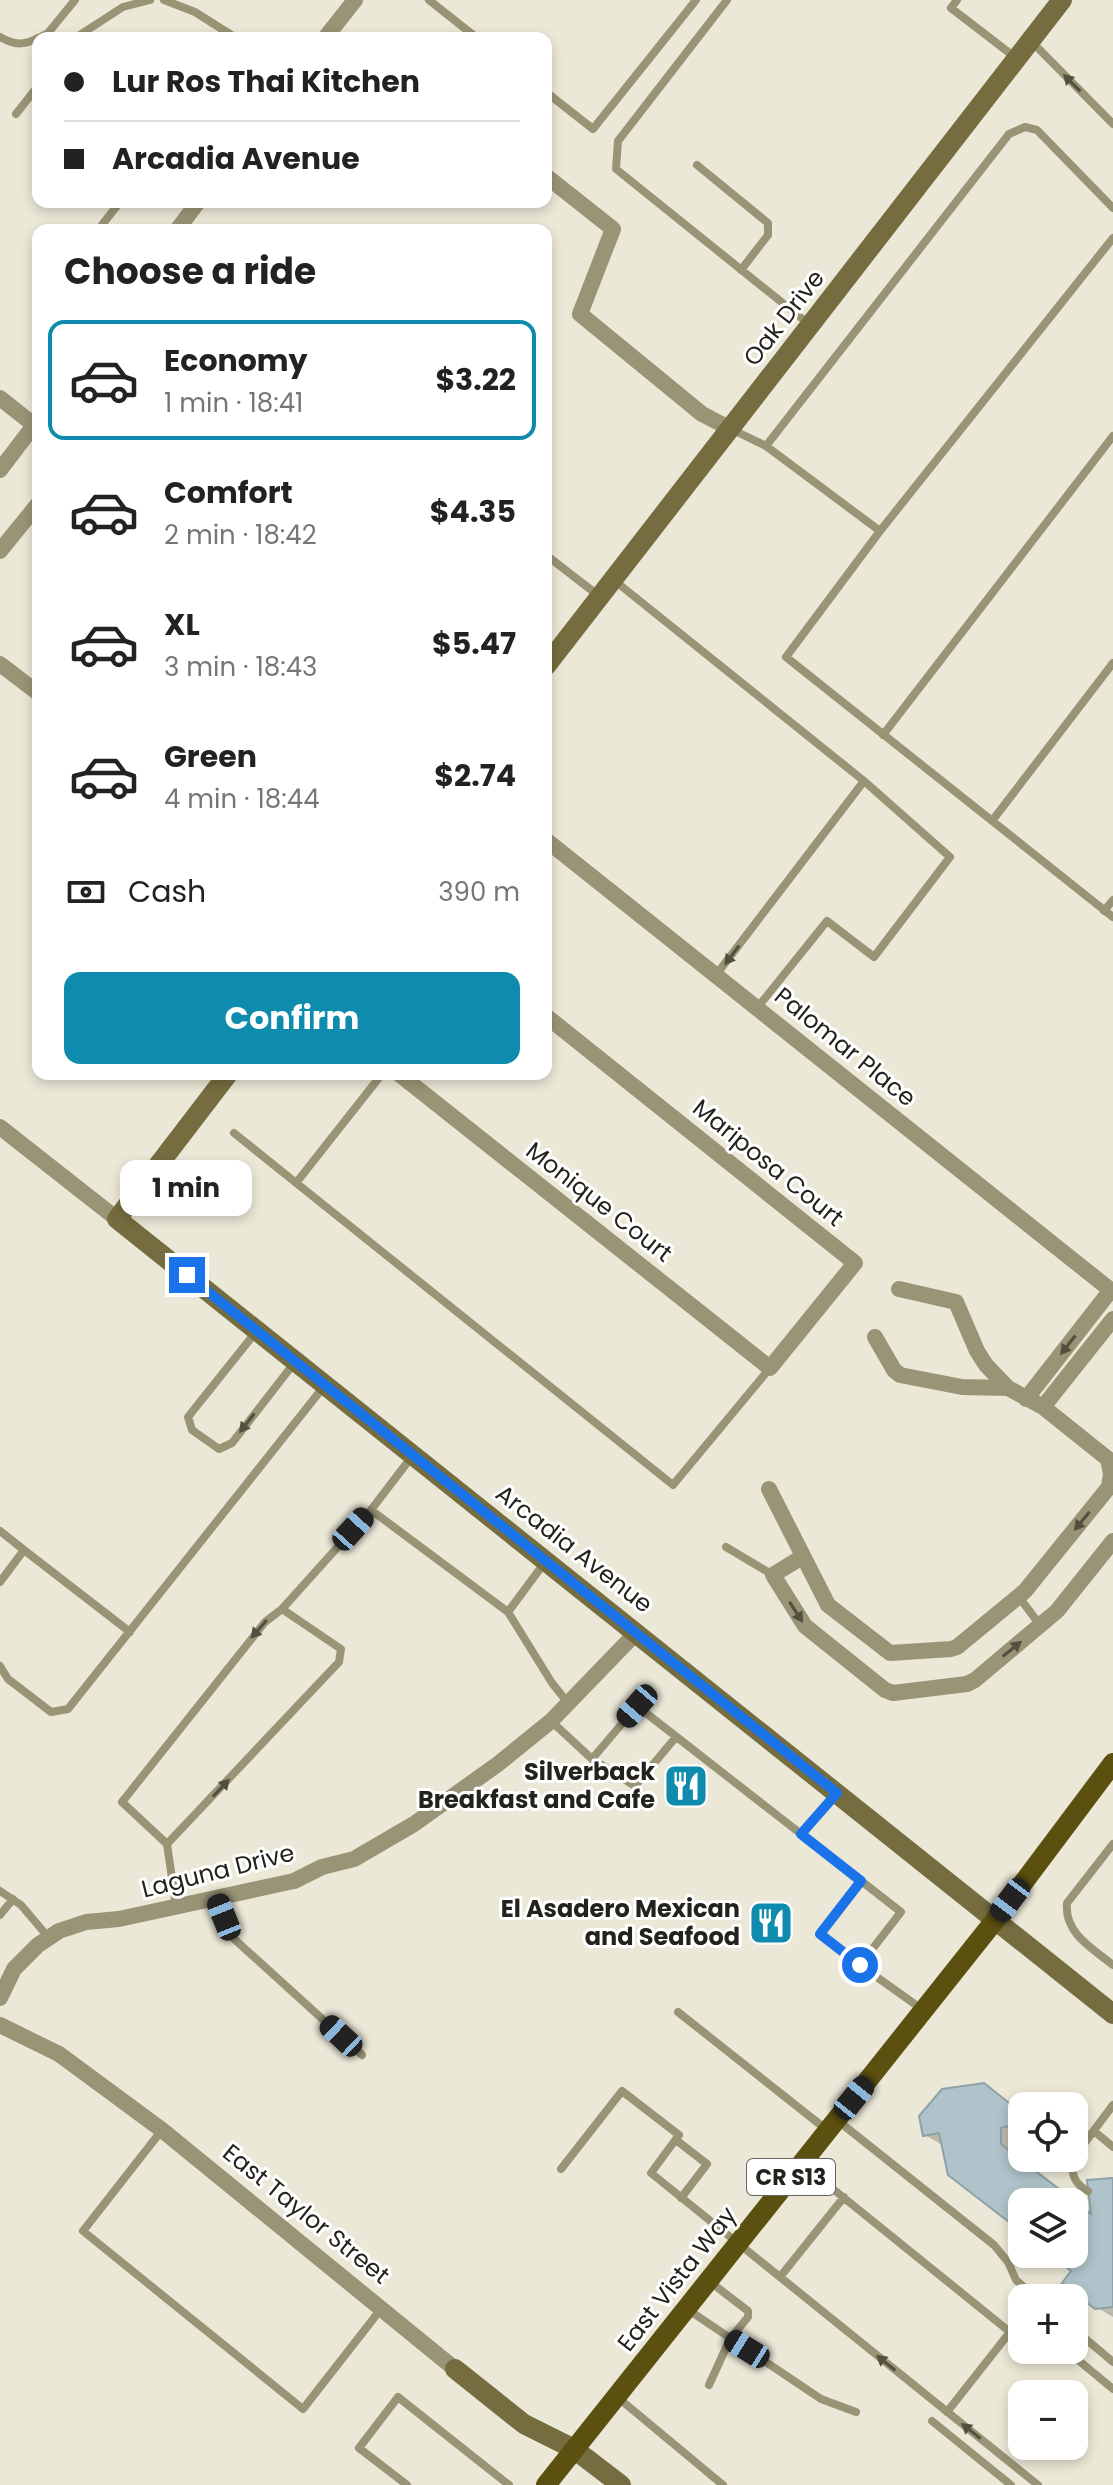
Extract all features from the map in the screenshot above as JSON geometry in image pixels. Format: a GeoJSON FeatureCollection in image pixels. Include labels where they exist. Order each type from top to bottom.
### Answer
{"type":"FeatureCollection","features":[{"type":"Feature","properties":{"kind":"main road","name":"East Vista Way"},"geometry":{"type":"LineString","coordinates":[[546,2485],[996,1919],[1113,1763]]}},
{"type":"Feature","properties":{"kind":"street"},"geometry":{"type":"LineString","coordinates":[[330,32],[355,0]]}},
{"type":"Feature","properties":{"kind":"street","name":"Oak Drive"},"geometry":{"type":"LineString","coordinates":[[552,658],[1062,0]]}},
{"type":"Feature","properties":{"kind":"street"},"geometry":{"type":"LineString","coordinates":[[552,181],[613,229],[580,314],[702,414],[731,429]]}},
{"type":"Feature","properties":{"kind":"street"},"geometry":{"type":"LineString","coordinates":[[0,398],[32,421]]}},
{"type":"Feature","properties":{"kind":"street"},"geometry":{"type":"LineString","coordinates":[[0,470],[32,431]]}},
{"type":"Feature","properties":{"kind":"street"},"geometry":{"type":"LineString","coordinates":[[0,551],[32,511]]}},
{"type":"Feature","properties":{"kind":"street"},"geometry":{"type":"LineString","coordinates":[[0,664],[32,688]]}},
{"type":"Feature","properties":{"kind":"street","name":"Palomar Place"},"geometry":{"type":"LineString","coordinates":[[552,848],[1112,1290]]}},
{"type":"Feature","properties":{"kind":"street","name":"Mariposa Court"},"geometry":{"type":"LineString","coordinates":[[552,1021],[855,1263],[770,1368]]}},
{"type":"Feature","properties":{"kind":"street"},"geometry":{"type":"LineString","coordinates":[[117,1219],[223,1080]]}},
{"type":"Feature","properties":{"kind":"street","name":"Monique Court"},"geometry":{"type":"LineString","coordinates":[[407,1080],[770,1368]]}},
{"type":"Feature","properties":{"kind":"street","name":"Arcadia Avenue"},"geometry":{"type":"LineString","coordinates":[[0,1127],[1113,2014]]}},
{"type":"Feature","properties":{"kind":"street"},"geometry":{"type":"LineString","coordinates":[[769,1489],[828,1605],[890,1653],[957,1647],[1019,1597],[1109,1487],[1111,1460],[1043,1407],[1008,1388],[981,1358],[956,1302],[899,1289]]}},
{"type":"Feature","properties":{"kind":"street"},"geometry":{"type":"LineString","coordinates":[[1026,1399],[1112,1290]]}},
{"type":"Feature","properties":{"kind":"street"},"geometry":{"type":"LineString","coordinates":[[1043,1407],[1113,1319]]}},
{"type":"Feature","properties":{"kind":"street"},"geometry":{"type":"LineString","coordinates":[[875,1337],[900,1375],[962,1387],[1008,1388]]}},
{"type":"Feature","properties":{"kind":"street"},"geometry":{"type":"LineString","coordinates":[[802,1557],[773,1575],[797,1615],[815,1636],[893,1693],[967,1684],[1057,1611],[1113,1541]]}},
{"type":"Feature","properties":{"kind":"street","name":"Laguna Drive"},"geometry":{"type":"LineString","coordinates":[[0,1998],[14,1969],[49,1938],[86,1922],[119,1919],[294,1881],[322,1867],[354,1859],[426,1815],[498,1764],[551,1721],[637,1632]]}},
{"type":"Feature","properties":{"kind":"street","name":"East Taylor Street"},"geometry":{"type":"LineString","coordinates":[[0,2025],[59,2054],[162,2130],[524,2424],[574,2449],[621,2485]]}},
{"type":"Feature","properties":{"kind":"lane"},"geometry":{"type":"LineString","coordinates":[[49,32],[75,0]]}},
{"type":"Feature","properties":{"kind":"lane"},"geometry":{"type":"LineString","coordinates":[[84,32],[123,7],[150,0]]}},
{"type":"Feature","properties":{"kind":"lane"},"geometry":{"type":"LineString","coordinates":[[164,0],[195,12],[227,32]]}},
{"type":"Feature","properties":{"kind":"lane"},"geometry":{"type":"LineString","coordinates":[[429,0],[469,32]]}},
{"type":"Feature","properties":{"kind":"lane"},"geometry":{"type":"LineString","coordinates":[[552,97],[593,129],[696,0]]}},
{"type":"Feature","properties":{"kind":"lane"},"geometry":{"type":"LineString","coordinates":[[727,0],[618,141],[616,169],[811,326]]}},
{"type":"Feature","properties":{"kind":"lane"},"geometry":{"type":"LineString","coordinates":[[957,0],[951,8],[1017,59]]}},
{"type":"Feature","properties":{"kind":"lane"},"geometry":{"type":"LineString","coordinates":[[0,37],[13,45],[32,41]]}},
{"type":"Feature","properties":{"kind":"lane"},"geometry":{"type":"LineString","coordinates":[[1030,41],[1113,124]]}},
{"type":"Feature","properties":{"kind":"lane"},"geometry":{"type":"LineString","coordinates":[[16,114],[32,94]]}},
{"type":"Feature","properties":{"kind":"lane"},"geometry":{"type":"LineString","coordinates":[[766,446],[1009,134],[1025,127],[1037,130],[1113,208]]}},
{"type":"Feature","properties":{"kind":"lane"},"geometry":{"type":"LineString","coordinates":[[697,165],[768,223],[768,235],[741,270]]}},
{"type":"Feature","properties":{"kind":"lane"},"geometry":{"type":"LineString","coordinates":[[103,224],[115,208]]}},
{"type":"Feature","properties":{"kind":"lane"},"geometry":{"type":"LineString","coordinates":[[1113,238],[880,531],[786,657],[1113,917]]}},
{"type":"Feature","properties":{"kind":"lane"},"geometry":{"type":"LineString","coordinates":[[731,429],[766,446],[880,531]]}},
{"type":"Feature","properties":{"kind":"lane"},"geometry":{"type":"LineString","coordinates":[[883,735],[1113,436]]}},
{"type":"Feature","properties":{"kind":"lane"},"geometry":{"type":"LineString","coordinates":[[552,560],[600,597]]}},
{"type":"Feature","properties":{"kind":"lane"},"geometry":{"type":"LineString","coordinates":[[614,579],[864,781],[950,857],[874,957],[827,921],[757,1008]]}},
{"type":"Feature","properties":{"kind":"lane"},"geometry":{"type":"LineString","coordinates":[[992,821],[1113,663]]}},
{"type":"Feature","properties":{"kind":"lane"},"geometry":{"type":"LineString","coordinates":[[716,975],[864,781]]}},
{"type":"Feature","properties":{"kind":"lane"},"geometry":{"type":"LineString","coordinates":[[1104,911],[1113,900]]}},
{"type":"Feature","properties":{"kind":"lane"},"geometry":{"type":"LineString","coordinates":[[296,1183],[377,1080]]}},
{"type":"Feature","properties":{"kind":"lane"},"geometry":{"type":"LineString","coordinates":[[234,1133],[673,1485],[770,1368]]}},
{"type":"Feature","properties":{"kind":"lane"},"geometry":{"type":"LineString","coordinates":[[257,1330],[188,1417],[192,1430],[219,1449],[232,1443],[295,1361]]}},
{"type":"Feature","properties":{"kind":"lane"},"geometry":{"type":"LineString","coordinates":[[0,1666],[8,1679],[51,1712],[68,1709],[325,1385]]}},
{"type":"Feature","properties":{"kind":"lane"},"geometry":{"type":"LineString","coordinates":[[176,1906],[167,1844],[122,1802],[265,1622],[282,1609],[371,1510],[413,1455]]}},
{"type":"Feature","properties":{"kind":"lane"},"geometry":{"type":"LineString","coordinates":[[371,1510],[508,1612],[568,1703]]}},
{"type":"Feature","properties":{"kind":"lane"},"geometry":{"type":"LineString","coordinates":[[0,1531],[130,1632]]}},
{"type":"Feature","properties":{"kind":"lane"},"geometry":{"type":"LineString","coordinates":[[726,1547],[773,1575]]}},
{"type":"Feature","properties":{"kind":"lane"},"geometry":{"type":"LineString","coordinates":[[0,1582],[24,1550]]}},
{"type":"Feature","properties":{"kind":"lane"},"geometry":{"type":"LineString","coordinates":[[508,1612],[546,1561]]}},
{"type":"Feature","properties":{"kind":"lane"},"geometry":{"type":"LineString","coordinates":[[1019,1597],[1041,1626]]}},
{"type":"Feature","properties":{"kind":"lane"},"geometry":{"type":"LineString","coordinates":[[167,1844],[339,1662],[341,1649],[282,1609]]}},
{"type":"Feature","properties":{"kind":"lane"},"geometry":{"type":"LineString","coordinates":[[592,1759],[637,1706],[901,1912],[860,1965]]}},
{"type":"Feature","properties":{"kind":"lane"},"geometry":{"type":"LineString","coordinates":[[551,1721],[592,1759],[635,1786],[676,1737]]}},
{"type":"Feature","properties":{"kind":"lane"},"geometry":{"type":"LineString","coordinates":[[801,1834],[837,1793]]}},
{"type":"Feature","properties":{"kind":"lane"},"geometry":{"type":"LineString","coordinates":[[1113,1844],[1067,1903],[1065,1915],[1072,1931],[1113,1965]]}},
{"type":"Feature","properties":{"kind":"lane"},"geometry":{"type":"LineString","coordinates":[[861,1881],[820,1934],[923,2011]]}},
{"type":"Feature","properties":{"kind":"lane"},"geometry":{"type":"LineString","coordinates":[[0,1891],[13,1899],[49,1938]]}},
{"type":"Feature","properties":{"kind":"lane"},"geometry":{"type":"LineString","coordinates":[[216,1898],[232,1937],[362,2055]]}},
{"type":"Feature","properties":{"kind":"lane"},"geometry":{"type":"LineString","coordinates":[[0,1915],[13,1899]]}},
{"type":"Feature","properties":{"kind":"lane"},"geometry":{"type":"LineString","coordinates":[[678,2012],[994,2245],[1020,2284]]}},
{"type":"Feature","properties":{"kind":"lane"},"geometry":{"type":"LineString","coordinates":[[561,2169],[622,2091],[679,2135],[651,2173],[1038,2485]]}},
{"type":"Feature","properties":{"kind":"lane"},"geometry":{"type":"LineString","coordinates":[[1081,2188],[1074,2179],[1074,2157],[1113,2105]]}},
{"type":"Feature","properties":{"kind":"lane"},"geometry":{"type":"LineString","coordinates":[[162,2130],[83,2231],[95,2241],[303,2409],[381,2309]]}},
{"type":"Feature","properties":{"kind":"lane"},"geometry":{"type":"LineString","coordinates":[[1094,2131],[1113,2147]]}},
{"type":"Feature","properties":{"kind":"lane"},"geometry":{"type":"LineString","coordinates":[[676,2140],[707,2164],[681,2198]]}},
{"type":"Feature","properties":{"kind":"lane"},"geometry":{"type":"LineString","coordinates":[[802,2163],[1008,2330]]}},
{"type":"Feature","properties":{"kind":"lane"},"geometry":{"type":"LineString","coordinates":[[780,2277],[844,2197]]}},
{"type":"Feature","properties":{"kind":"lane"},"geometry":{"type":"LineString","coordinates":[[708,2281],[748,2311],[748,2317],[730,2339],[709,2385]]}},
{"type":"Feature","properties":{"kind":"lane"},"geometry":{"type":"LineString","coordinates":[[687,2308],[821,2399],[856,2412]]}},
{"type":"Feature","properties":{"kind":"lane"},"geometry":{"type":"LineString","coordinates":[[947,2412],[1008,2335]]}},
{"type":"Feature","properties":{"kind":"lane"},"geometry":{"type":"LineString","coordinates":[[1088,2341],[1113,2362]]}},
{"type":"Feature","properties":{"kind":"lane"},"geometry":{"type":"LineString","coordinates":[[1083,2364],[1113,2389]]}},
{"type":"Feature","properties":{"kind":"lane"},"geometry":{"type":"LineString","coordinates":[[616,2396],[723,2485]]}},
{"type":"Feature","properties":{"kind":"lane"},"geometry":{"type":"LineString","coordinates":[[407,2485],[359,2448],[398,2397],[509,2485]]}},
{"type":"Feature","properties":{"kind":"lane"},"geometry":{"type":"LineString","coordinates":[[932,2421],[1000,2482],[1011,2485]]}},
{"type":"Feature","properties":{"kind":"building"},"geometry":{"type":"Polygon","coordinates":[[[984,2083],[1008,2102],[1008,2126],[1001,2128],[1001,2144],[1008,2149],[1008,2172],[1037,2172],[1058,2188],[1008,2188],[1008,2221],[948,2175],[939,2133],[923,2136],[919,2116],[942,2089],[984,2083]]]}},
{"type":"Feature","properties":{"kind":"building"},"geometry":{"type":"Polygon","coordinates":[[[1113,2178],[1113,2307],[1095,2309],[1088,2303],[1088,2284],[1062,2283],[1071,2271],[1067,2268],[1088,2268],[1088,2212],[1091,2214],[1087,2180],[1113,2178]]]}},
{"type":"Feature","properties":{"kind":"place","name":"Silverback Breakfast and Cafe"},"geometry":{"type":"Point","coordinates":[686,1786]}},
{"type":"Feature","properties":{"kind":"place","name":"El Asadero Mexican and Seafood"},"geometry":{"type":"Point","coordinates":[771,1923]}},
{"type":"Feature","properties":{"kind":"route"},"geometry":{"type":"LineString","coordinates":[[187,1275],[837,1793],[801,1834],[861,1881],[820,1934],[860,1965]]}}]}
